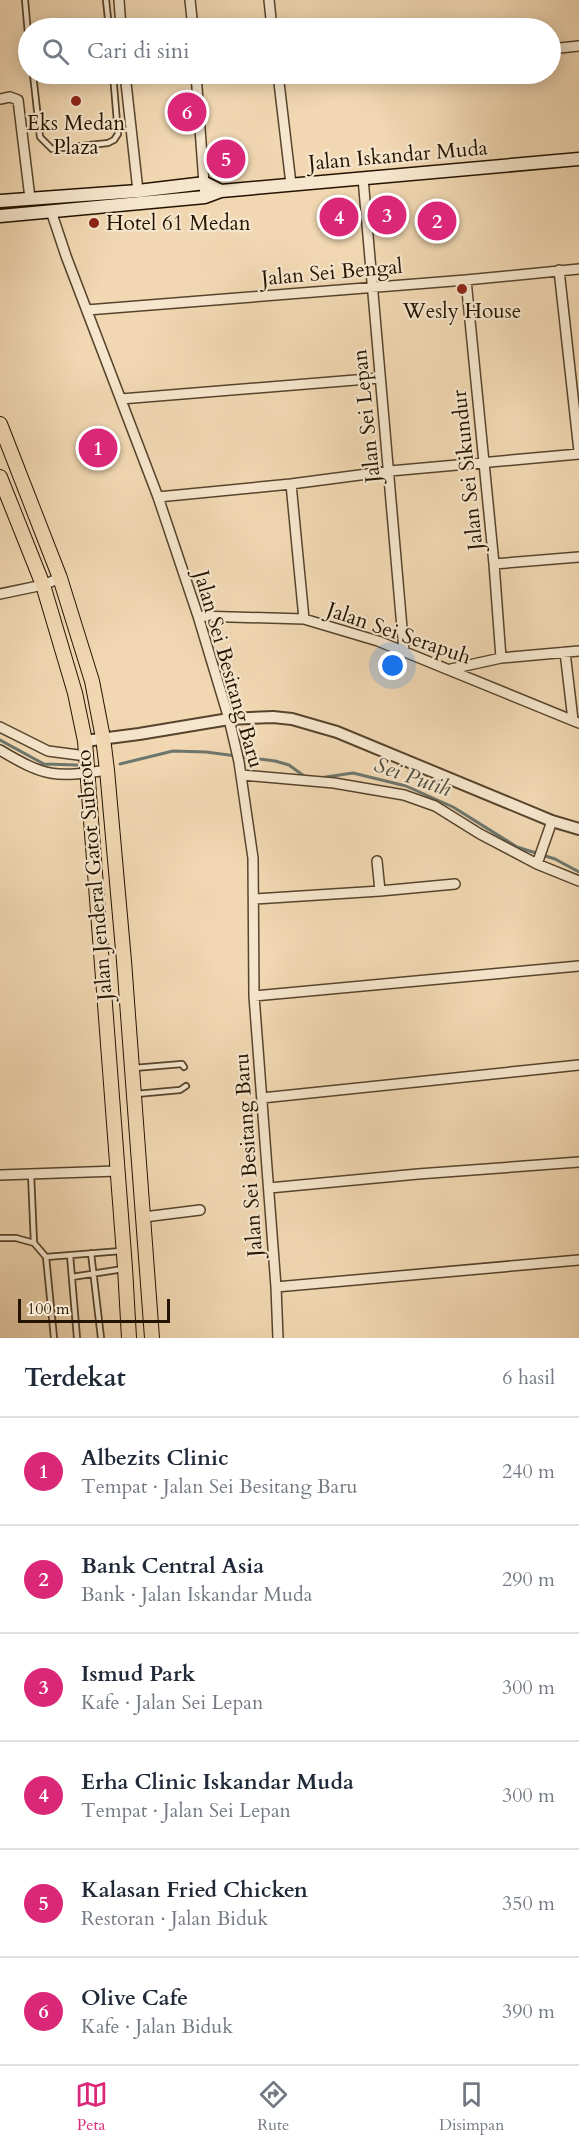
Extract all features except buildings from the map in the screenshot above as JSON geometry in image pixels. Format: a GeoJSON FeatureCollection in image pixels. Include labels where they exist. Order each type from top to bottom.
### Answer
{"type":"FeatureCollection","features":[{"type":"Feature","properties":{"kind":"main road","name":"Jalan Iskandar Muda"},"geometry":{"type":"LineString","coordinates":[[0,201],[30,198],[205,196],[221,190],[579,159]]}},
{"type":"Feature","properties":{"kind":"main road","name":"Jalan Iskandar Muda"},"geometry":{"type":"LineString","coordinates":[[0,216],[51,211],[123,198],[138,191],[205,183],[221,190]]}},
{"type":"Feature","properties":{"kind":"main road","name":"Jalan Jenderal Gatot Subroto"},"geometry":{"type":"LineString","coordinates":[[0,424],[60,578],[92,681],[103,738],[132,1069],[152,1338]]}},
{"type":"Feature","properties":{"kind":"main road","name":"Jalan Jenderal Gatot Subroto"},"geometry":{"type":"LineString","coordinates":[[0,477],[43,585],[75,693],[85,741],[129,1338]]}},
{"type":"Feature","properties":{"kind":"main road"},"geometry":{"type":"LineString","coordinates":[[117,1171],[139,1169]]}},
{"type":"Feature","properties":{"kind":"street"},"geometry":{"type":"LineString","coordinates":[[119,0],[120,18]]}},
{"type":"Feature","properties":{"kind":"street"},"geometry":{"type":"LineString","coordinates":[[190,0],[192,18]]}},
{"type":"Feature","properties":{"kind":"street"},"geometry":{"type":"LineString","coordinates":[[269,0],[271,18]]}},
{"type":"Feature","properties":{"kind":"street"},"geometry":{"type":"LineString","coordinates":[[561,48],[579,46]]}},
{"type":"Feature","properties":{"kind":"street"},"geometry":{"type":"LineString","coordinates":[[126,84],[138,191]]}},
{"type":"Feature","properties":{"kind":"street"},"geometry":{"type":"LineString","coordinates":[[197,84],[205,196]]}},
{"type":"Feature","properties":{"kind":"street"},"geometry":{"type":"LineString","coordinates":[[279,84],[291,184]]}},
{"type":"Feature","properties":{"kind":"street"},"geometry":{"type":"LineString","coordinates":[[0,99],[10,97],[18,100],[30,198]]}},
{"type":"Feature","properties":{"kind":"street","name":"Jalan Sei Lepan"},"geometry":{"type":"LineString","coordinates":[[363,178],[404,651]]}},
{"type":"Feature","properties":{"kind":"street","name":"Jalan Sei Besitang Baru"},"geometry":{"type":"LineString","coordinates":[[51,211],[158,497],[198,616],[240,762],[253,858],[254,996],[278,1338]]}},
{"type":"Feature","properties":{"kind":"street","name":"Jalan Sei Bengal"},"geometry":{"type":"LineString","coordinates":[[87,310],[579,269]]}},
{"type":"Feature","properties":{"kind":"street"},"geometry":{"type":"LineString","coordinates":[[158,497],[579,452],[559,270]]}},
{"type":"Feature","properties":{"kind":"street","name":"Jalan Sei Sikundur"},"geometry":{"type":"LineString","coordinates":[[466,280],[501,657]]}},
{"type":"Feature","properties":{"kind":"street"},"geometry":{"type":"LineString","coordinates":[[121,399],[380,378]]}},
{"type":"Feature","properties":{"kind":"street"},"geometry":{"type":"LineString","coordinates":[[291,484],[304,619]]}},
{"type":"Feature","properties":{"kind":"street"},"geometry":{"type":"LineString","coordinates":[[494,564],[579,557]]}},
{"type":"Feature","properties":{"kind":"street"},"geometry":{"type":"LineString","coordinates":[[0,594],[43,585],[60,578]]}},
{"type":"Feature","properties":{"kind":"street","name":"Jalan Sei Serapuh"},"geometry":{"type":"LineString","coordinates":[[198,616],[304,619],[378,641],[576,721]]}},
{"type":"Feature","properties":{"kind":"street"},"geometry":{"type":"LineString","coordinates":[[451,669],[501,657],[579,651]]}},
{"type":"Feature","properties":{"kind":"street"},"geometry":{"type":"LineString","coordinates":[[565,652],[576,721]]}},
{"type":"Feature","properties":{"kind":"street"},"geometry":{"type":"LineString","coordinates":[[85,741],[229,718],[273,717],[337,732],[552,821],[579,829]]}},
{"type":"Feature","properties":{"kind":"street"},"geometry":{"type":"LineString","coordinates":[[0,727],[48,752],[87,756]]}},
{"type":"Feature","properties":{"kind":"street"},"geometry":{"type":"LineString","coordinates":[[0,750],[44,773],[64,776],[107,770]]}},
{"type":"Feature","properties":{"kind":"street"},"geometry":{"type":"LineString","coordinates":[[242,775],[334,783],[404,795],[435,806],[480,834],[579,881]]}},
{"type":"Feature","properties":{"kind":"street"},"geometry":{"type":"LineString","coordinates":[[538,861],[552,821]]}},
{"type":"Feature","properties":{"kind":"street"},"geometry":{"type":"LineString","coordinates":[[377,861],[380,891]]}},
{"type":"Feature","properties":{"kind":"street"},"geometry":{"type":"LineString","coordinates":[[255,898],[455,884]]}},
{"type":"Feature","properties":{"kind":"street"},"geometry":{"type":"LineString","coordinates":[[254,996],[579,966]]}},
{"type":"Feature","properties":{"kind":"street"},"geometry":{"type":"LineString","coordinates":[[262,1098],[579,1065]]}},
{"type":"Feature","properties":{"kind":"street"},"geometry":{"type":"LineString","coordinates":[[269,1188],[579,1162]]}},
{"type":"Feature","properties":{"kind":"street"},"geometry":{"type":"LineString","coordinates":[[0,1175],[117,1171]]}},
{"type":"Feature","properties":{"kind":"street"},"geometry":{"type":"LineString","coordinates":[[144,1217],[200,1210]]}},
{"type":"Feature","properties":{"kind":"street"},"geometry":{"type":"LineString","coordinates":[[276,1287],[579,1260]]}},
{"type":"Feature","properties":{"kind":"lane"},"geometry":{"type":"LineString","coordinates":[[25,0],[27,18]]}},
{"type":"Feature","properties":{"kind":"lane"},"geometry":{"type":"LineString","coordinates":[[106,0],[108,18]]}},
{"type":"Feature","properties":{"kind":"lane"},"geometry":{"type":"LineString","coordinates":[[34,84],[40,137],[52,149],[108,143],[114,140],[118,134],[114,84]]}},
{"type":"Feature","properties":{"kind":"lane"},"geometry":{"type":"LineString","coordinates":[[132,1069],[182,1064],[184,1067]]}},
{"type":"Feature","properties":{"kind":"lane"},"geometry":{"type":"LineString","coordinates":[[134,1094],[180,1090],[186,1086]]}},
{"type":"Feature","properties":{"kind":"lane"},"geometry":{"type":"LineString","coordinates":[[31,1174],[34,1243]]}},
{"type":"Feature","properties":{"kind":"lane"},"geometry":{"type":"LineString","coordinates":[[0,1238],[16,1238],[34,1243],[46,1257],[54,1338]]}},
{"type":"Feature","properties":{"kind":"lane"},"geometry":{"type":"LineString","coordinates":[[46,1257],[124,1251]]}},
{"type":"Feature","properties":{"kind":"lane"},"geometry":{"type":"LineString","coordinates":[[92,1253],[101,1338]]}},
{"type":"Feature","properties":{"kind":"lane"},"geometry":{"type":"LineString","coordinates":[[70,1255],[77,1338]]}},
{"type":"Feature","properties":{"kind":"lane"},"geometry":{"type":"LineString","coordinates":[[72,1277],[125,1268]]}},
{"type":"Feature","properties":{"kind":"waterway","name":"Sei Putih"},"geometry":{"type":"LineString","coordinates":[[0,740],[44,764],[77,765]]}},
{"type":"Feature","properties":{"kind":"waterway","name":"Sei Putih"},"geometry":{"type":"LineString","coordinates":[[120,764],[173,751],[206,752],[275,761],[289,765],[304,776]]}},
{"type":"Feature","properties":{"kind":"waterway","name":"Sei Putih"},"geometry":{"type":"LineString","coordinates":[[319,778],[353,773],[406,786],[453,807],[517,847],[555,859],[579,872]]}},
{"type":"Feature","properties":{"kind":"place","name":"Eks Medan Plaza"},"geometry":{"type":"Point","coordinates":[76,101]}},
{"type":"Feature","properties":{"kind":"place","name":"Olive Cafe"},"geometry":{"type":"Point","coordinates":[187,112]}},
{"type":"Feature","properties":{"kind":"place","name":"Kalasan Fried Chicken"},"geometry":{"type":"Point","coordinates":[226,159]}},
{"type":"Feature","properties":{"kind":"place","name":"Ismud Park"},"geometry":{"type":"Point","coordinates":[387,215]}},
{"type":"Feature","properties":{"kind":"place","name":"Erha Clinic Iskandar Muda"},"geometry":{"type":"Point","coordinates":[339,217]}},
{"type":"Feature","properties":{"kind":"place","name":"Bank Central Asia"},"geometry":{"type":"Point","coordinates":[437,221]}},
{"type":"Feature","properties":{"kind":"place","name":"Hotel 61 Medan"},"geometry":{"type":"Point","coordinates":[94,223]}},
{"type":"Feature","properties":{"kind":"place","name":"Wesly House"},"geometry":{"type":"Point","coordinates":[462,289]}},
{"type":"Feature","properties":{"kind":"place","name":"Albezits Clinic"},"geometry":{"type":"Point","coordinates":[98,448]}}]}
